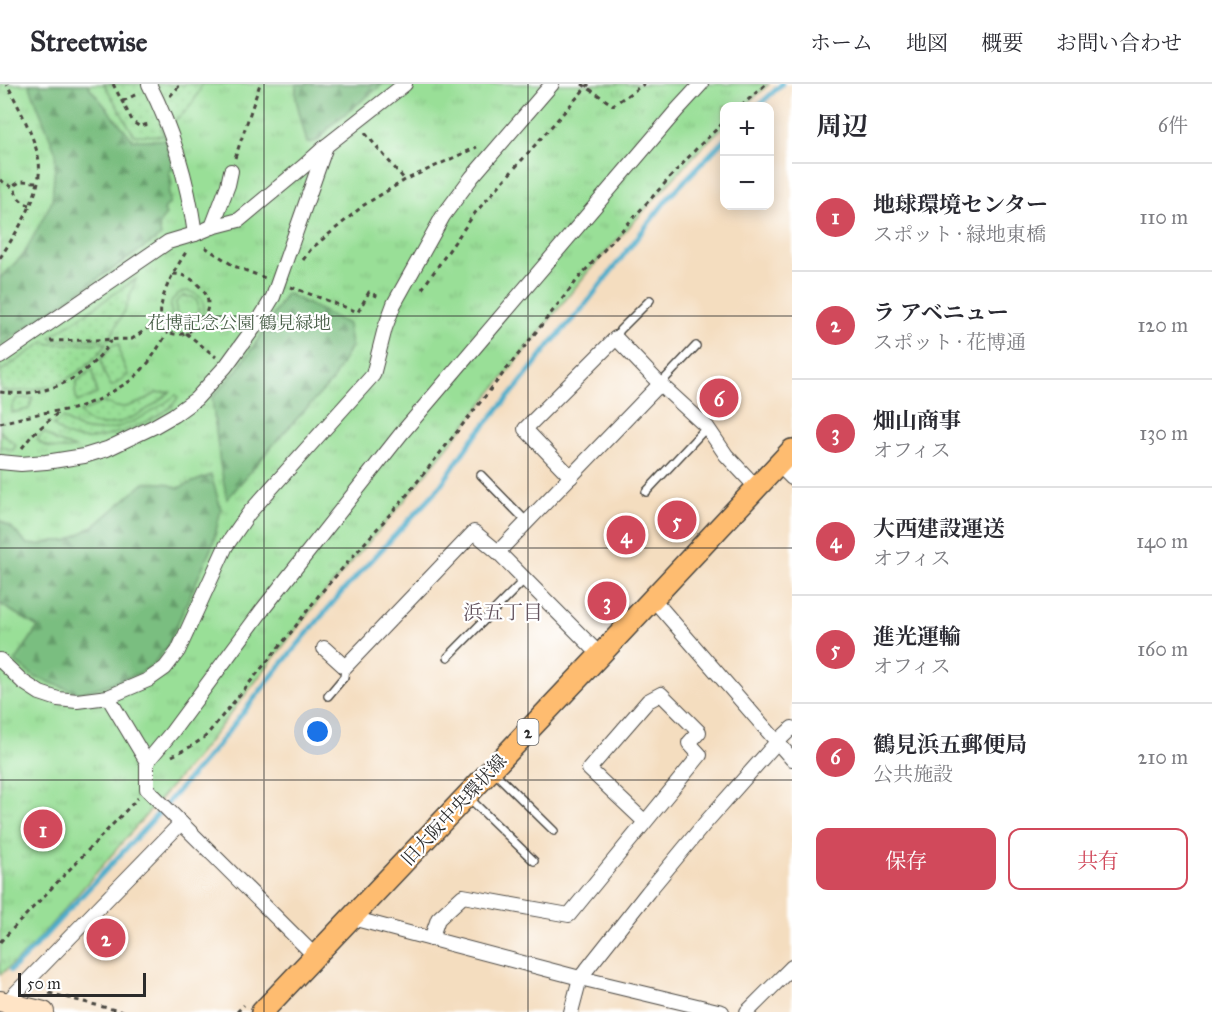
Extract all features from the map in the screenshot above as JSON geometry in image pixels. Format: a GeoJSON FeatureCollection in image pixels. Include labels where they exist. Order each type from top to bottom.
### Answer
{"type":"FeatureCollection","features":[{"type":"Feature","properties":{"kind":"main road","name":"旧大阪中央環状線"},"geometry":{"type":"LineString","coordinates":[[262,1012],[757,488],[788,464]]}},
{"type":"Feature","properties":{"kind":"street"},"geometry":{"type":"LineString","coordinates":[[149,84],[166,120],[181,168],[195,234]]}},
{"type":"Feature","properties":{"kind":"street"},"geometry":{"type":"LineString","coordinates":[[0,357],[168,242],[212,226],[239,220],[326,146],[405,84]]}},
{"type":"Feature","properties":{"kind":"street"},"geometry":{"type":"LineString","coordinates":[[0,660],[23,682],[48,696],[67,701],[108,697],[148,680],[165,668],[174,657],[226,546],[249,513],[372,375],[394,304],[443,216],[458,195],[552,84]]}},
{"type":"Feature","properties":{"kind":"street"},"geometry":{"type":"LineString","coordinates":[[149,781],[172,732],[263,609],[401,434],[701,84]]}},
{"type":"Feature","properties":{"kind":"street"},"geometry":{"type":"LineString","coordinates":[[0,462],[21,464],[46,462],[84,456],[107,449],[132,438],[196,399],[226,366],[273,297],[326,146]]}},
{"type":"Feature","properties":{"kind":"street"},"geometry":{"type":"LineString","coordinates":[[212,226],[221,206],[231,171]]}},
{"type":"Feature","properties":{"kind":"street"},"geometry":{"type":"LineString","coordinates":[[572,477],[525,429],[616,338],[660,384],[707,427],[726,455],[757,488]]}},
{"type":"Feature","properties":{"kind":"street"},"geometry":{"type":"LineString","coordinates":[[498,552],[660,384]]}},
{"type":"Feature","properties":{"kind":"street"},"geometry":{"type":"LineString","coordinates":[[324,648],[345,667],[474,532],[498,552],[600,656]]}},
{"type":"Feature","properties":{"kind":"street"},"geometry":{"type":"LineString","coordinates":[[653,599],[792,759]]}},
{"type":"Feature","properties":{"kind":"street"},"geometry":{"type":"LineString","coordinates":[[431,939],[438,919],[463,896],[568,915],[645,822],[700,755],[689,744],[699,732],[661,694],[648,701],[589,769],[645,822]]}},
{"type":"Feature","properties":{"kind":"street"},"geometry":{"type":"LineString","coordinates":[[108,697],[149,781],[177,820],[315,956]]}},
{"type":"Feature","properties":{"kind":"street"},"geometry":{"type":"LineString","coordinates":[[571,1012],[580,978],[706,822],[792,728]]}},
{"type":"Feature","properties":{"kind":"street"},"geometry":{"type":"LineString","coordinates":[[3,1002],[177,820]]}},
{"type":"Feature","properties":{"kind":"street"},"geometry":{"type":"LineString","coordinates":[[352,918],[580,978],[722,1012]]}},
{"type":"Feature","properties":{"kind":"street"},"geometry":{"type":"LineString","coordinates":[[747,1012],[792,967]]}},
{"type":"Feature","properties":{"kind":"street"},"geometry":{"type":"LineString","coordinates":[[3,1002],[44,1012]]}},
{"type":"Feature","properties":{"kind":"lane"},"geometry":{"type":"LineString","coordinates":[[616,338],[620,330],[650,300]]}},
{"type":"Feature","properties":{"kind":"lane"},"geometry":{"type":"LineString","coordinates":[[660,384],[696,346]]}},
{"type":"Feature","properties":{"kind":"lane"},"geometry":{"type":"LineString","coordinates":[[646,492],[707,427]]}},
{"type":"Feature","properties":{"kind":"lane"},"geometry":{"type":"LineString","coordinates":[[481,475],[526,522]]}},
{"type":"Feature","properties":{"kind":"lane"},"geometry":{"type":"LineString","coordinates":[[448,657],[525,579]]}},
{"type":"Feature","properties":{"kind":"lane"},"geometry":{"type":"LineString","coordinates":[[328,696],[344,677],[345,667]]}},
{"type":"Feature","properties":{"kind":"lane"},"geometry":{"type":"LineString","coordinates":[[492,770],[554,831]]}},
{"type":"Feature","properties":{"kind":"lane"},"geometry":{"type":"LineString","coordinates":[[467,796],[534,861]]}},
{"type":"Feature","properties":{"kind":"path"},"geometry":{"type":"LineString","coordinates":[[0,258],[30,205],[38,182],[39,162],[19,107],[7,84]]}},
{"type":"Feature","properties":{"kind":"path"},"geometry":{"type":"LineString","coordinates":[[113,84],[133,122],[139,126],[166,120]]}},
{"type":"Feature","properties":{"kind":"path"},"geometry":{"type":"LineString","coordinates":[[231,171],[260,84]]}},
{"type":"Feature","properties":{"kind":"path"},"geometry":{"type":"LineString","coordinates":[[582,84],[613,105],[644,84]]}},
{"type":"Feature","properties":{"kind":"path"},"geometry":{"type":"LineString","coordinates":[[419,292],[475,213],[590,84]]}},
{"type":"Feature","properties":{"kind":"path"},"geometry":{"type":"LineString","coordinates":[[746,102],[766,84]]}},
{"type":"Feature","properties":{"kind":"path"},"geometry":{"type":"LineString","coordinates":[[356,122],[405,180]]}},
{"type":"Feature","properties":{"kind":"path"},"geometry":{"type":"LineString","coordinates":[[0,942],[84,853],[168,758],[205,737],[319,595],[406,496],[582,274],[720,126]]}},
{"type":"Feature","properties":{"kind":"path"},"geometry":{"type":"LineString","coordinates":[[278,282],[292,274],[311,249],[364,205],[405,180],[482,145]]}},
{"type":"Feature","properties":{"kind":"path"},"geometry":{"type":"LineString","coordinates":[[0,180],[14,188],[21,201],[30,205]]}},
{"type":"Feature","properties":{"kind":"path"},"geometry":{"type":"LineString","coordinates":[[14,188],[21,181],[38,182]]}},
{"type":"Feature","properties":{"kind":"path"},"geometry":{"type":"LineString","coordinates":[[195,234],[198,242],[234,266],[358,312],[369,292],[394,304]]}},
{"type":"Feature","properties":{"kind":"path"},"geometry":{"type":"LineString","coordinates":[[173,274],[189,277],[204,290],[208,301],[208,308],[202,320],[186,333],[168,332],[161,319],[160,309],[173,274],[195,234]]}},
{"type":"Feature","properties":{"kind":"path"},"geometry":{"type":"LineString","coordinates":[[42,329],[51,342],[132,339],[161,319]]}},
{"type":"Feature","properties":{"kind":"path"},"geometry":{"type":"LineString","coordinates":[[0,423],[73,408],[95,401],[138,374],[149,362],[168,332]]}},
{"type":"Feature","properties":{"kind":"path"},"geometry":{"type":"LineString","coordinates":[[186,333],[226,366]]}},
{"type":"Feature","properties":{"kind":"path"},"geometry":{"type":"LineString","coordinates":[[0,392],[32,393],[65,383],[93,364],[111,340]]}},
{"type":"Feature","properties":{"kind":"path"},"geometry":{"type":"LineString","coordinates":[[21,464],[22,449],[25,444],[43,425],[62,410]]}},
{"type":"Feature","properties":{"kind":"path"},"geometry":{"type":"LineString","coordinates":[[40,991],[123,1012]]}},
{"type":"Feature","properties":{"kind":"green space","name":"花博記念公園 鶴見緑地"},"geometry":{"type":"Polygon","coordinates":[[[0,84],[769,84],[749,102],[720,102],[720,130],[587,273],[405,500],[319,600],[199,754],[31,948],[0,975],[0,84]]]}},
{"type":"Feature","properties":{"kind":"green space"},"geometry":{"type":"Polygon","coordinates":[[[29,84],[88,84],[133,140],[165,140],[173,169],[169,171],[172,185],[169,191],[169,205],[164,211],[166,215],[160,224],[161,236],[0,345],[0,278],[24,254],[52,201],[56,153],[29,84]]]}},
{"type":"Feature","properties":{"kind":"green space"},"geometry":{"type":"Polygon","coordinates":[[[104,84],[202,84],[195,99],[186,110],[161,128],[164,136],[134,135],[104,84]]]}},
{"type":"Feature","properties":{"kind":"green space"},"geometry":{"type":"Polygon","coordinates":[[[296,84],[383,84],[331,125],[318,141],[307,143],[296,99],[296,84]]]}},
{"type":"Feature","properties":{"kind":"green space"},"geometry":{"type":"Polygon","coordinates":[[[136,279],[125,310],[109,339],[53,340],[51,337],[136,279]]]}},
{"type":"Feature","properties":{"kind":"green space"},"geometry":{"type":"Polygon","coordinates":[[[187,291],[201,299],[204,311],[195,323],[184,324],[178,322],[174,317],[171,305],[173,299],[187,291]],[[183,296],[176,302],[176,312],[182,319],[192,319],[198,312],[198,303],[193,297],[183,296]]]}},
{"type":"Feature","properties":{"kind":"green space"},"geometry":{"type":"Polygon","coordinates":[[[286,293],[348,324],[351,346],[332,381],[227,499],[212,398],[236,371],[264,331],[286,293]]]}},
{"type":"Feature","properties":{"kind":"green space"},"geometry":{"type":"Polygon","coordinates":[[[46,341],[49,344],[107,343],[86,366],[61,382],[31,390],[0,390],[0,372],[46,341]]]}},
{"type":"Feature","properties":{"kind":"green space"},"geometry":{"type":"Polygon","coordinates":[[[119,344],[121,358],[128,375],[111,386],[104,373],[101,359],[112,345],[119,344]]]}},
{"type":"Feature","properties":{"kind":"green space"},"geometry":{"type":"Polygon","coordinates":[[[93,370],[97,394],[77,402],[75,391],[77,381],[93,370]]]}},
{"type":"Feature","properties":{"kind":"green space"},"geometry":{"type":"Polygon","coordinates":[[[170,392],[151,407],[112,424],[99,425],[88,421],[80,412],[104,402],[116,407],[126,407],[157,393],[170,392]]]}},
{"type":"Feature","properties":{"kind":"green space"},"geometry":{"type":"Polygon","coordinates":[[[176,395],[178,397],[172,405],[150,420],[105,436],[92,439],[74,438],[53,425],[63,418],[77,427],[92,431],[118,427],[143,417],[176,395]]]}},
{"type":"Feature","properties":{"kind":"green space"},"geometry":{"type":"Polygon","coordinates":[[[17,398],[33,398],[29,409],[12,413],[12,407],[17,398]]]}},
{"type":"Feature","properties":{"kind":"green space"},"geometry":{"type":"Polygon","coordinates":[[[0,430],[16,445],[13,450],[0,446],[0,430]]]}},
{"type":"Feature","properties":{"kind":"green space"},"geometry":{"type":"Polygon","coordinates":[[[44,432],[56,441],[75,448],[60,449],[40,443],[37,439],[44,432]]]}},
{"type":"Feature","properties":{"kind":"green space"},"geometry":{"type":"Polygon","coordinates":[[[211,475],[221,509],[213,544],[167,647],[154,663],[142,672],[79,693],[35,677],[15,662],[38,627],[0,604],[0,520],[11,527],[27,544],[39,545],[54,541],[67,541],[94,526],[144,483],[165,483],[178,488],[211,475]]]}},
{"type":"Feature","properties":{"kind":"waterway"},"geometry":{"type":"LineString","coordinates":[[762,102],[782,84]]}},
{"type":"Feature","properties":{"kind":"waterway"},"geometry":{"type":"LineString","coordinates":[[11,970],[149,824],[217,746],[341,593],[439,488],[471,441],[581,310],[668,198],[720,144]]}},
{"type":"Feature","properties":{"kind":"place","name":"鶴見浜五郵便局"},"geometry":{"type":"Point","coordinates":[719,398]}},
{"type":"Feature","properties":{"kind":"place","name":"進光運輸"},"geometry":{"type":"Point","coordinates":[677,520]}},
{"type":"Feature","properties":{"kind":"place","name":"大西建設運送"},"geometry":{"type":"Point","coordinates":[626,535]}},
{"type":"Feature","properties":{"kind":"place","name":"畑山商事"},"geometry":{"type":"Point","coordinates":[607,601]}},
{"type":"Feature","properties":{"kind":"place","name":"地球環境センター"},"geometry":{"type":"Point","coordinates":[43,829]}},
{"type":"Feature","properties":{"kind":"place","name":"ラ アベニュー"},"geometry":{"type":"Point","coordinates":[106,938]}},
{"type":"Feature","properties":{"kind":"district","name":"浜五丁目"},"geometry":{"type":"Point","coordinates":[503,612]}}]}
